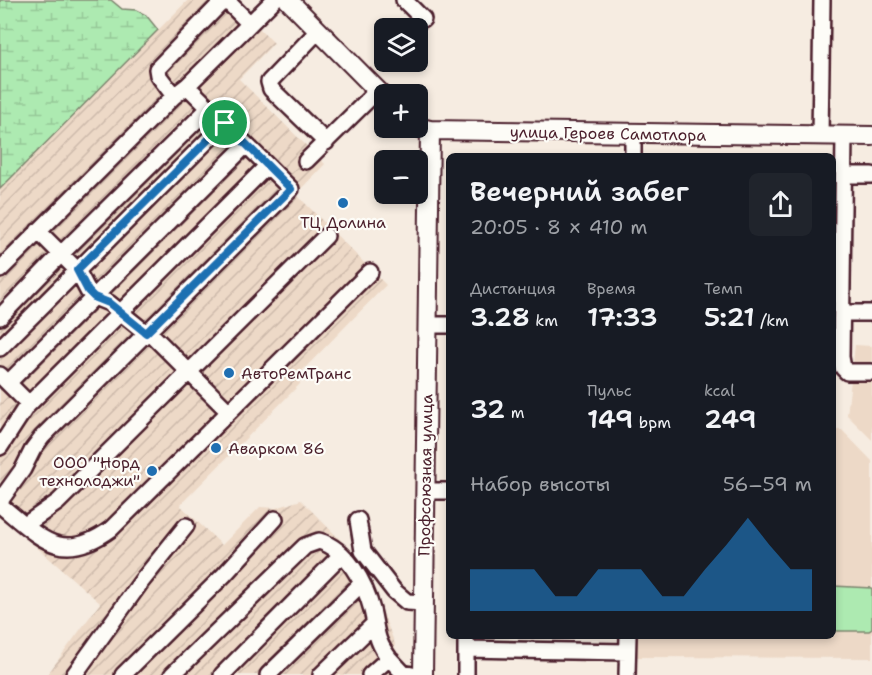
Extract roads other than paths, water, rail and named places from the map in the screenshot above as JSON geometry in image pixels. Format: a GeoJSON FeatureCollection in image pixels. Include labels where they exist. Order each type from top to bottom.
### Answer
{"type":"FeatureCollection","features":[{"type":"Feature","properties":{"kind":"main road"},"geometry":{"type":"LineString","coordinates":[[288,0],[374,87]]}},
{"type":"Feature","properties":{"kind":"main road","name":"улица Героев Самотлора"},"geometry":{"type":"LineString","coordinates":[[428,129],[872,136]]}},
{"type":"Feature","properties":{"kind":"main road","name":"Профсоюзная улица"},"geometry":{"type":"LineString","coordinates":[[423,138],[428,325],[423,675]]}},
{"type":"Feature","properties":{"kind":"street"},"geometry":{"type":"LineString","coordinates":[[0,270],[274,0]]}},
{"type":"Feature","properties":{"kind":"street"},"geometry":{"type":"LineString","coordinates":[[404,0],[422,18]]}},
{"type":"Feature","properties":{"kind":"street"},"geometry":{"type":"LineString","coordinates":[[820,135],[822,0]]}},
{"type":"Feature","properties":{"kind":"street"},"geometry":{"type":"LineString","coordinates":[[250,24],[229,3],[221,3],[157,69],[158,75],[209,108],[291,189],[42,437],[0,503],[25,525],[51,543],[73,547],[100,537],[111,529],[370,272]]}},
{"type":"Feature","properties":{"kind":"street"},"geometry":{"type":"LineString","coordinates":[[318,31],[269,82],[271,89],[326,142]]}},
{"type":"Feature","properties":{"kind":"street"},"geometry":{"type":"LineString","coordinates":[[306,160],[374,100]]}},
{"type":"Feature","properties":{"kind":"street"},"geometry":{"type":"LineString","coordinates":[[0,317],[209,108]]}},
{"type":"Feature","properties":{"kind":"street"},"geometry":{"type":"LineString","coordinates":[[0,348],[225,123]]}},
{"type":"Feature","properties":{"kind":"street"},"geometry":{"type":"LineString","coordinates":[[633,132],[633,153]]}},
{"type":"Feature","properties":{"kind":"street"},"geometry":{"type":"LineString","coordinates":[[844,136],[841,351],[843,368],[847,372],[872,372]]}},
{"type":"Feature","properties":{"kind":"street"},"geometry":{"type":"LineString","coordinates":[[0,447],[106,300],[246,145]]}},
{"type":"Feature","properties":{"kind":"street"},"geometry":{"type":"LineString","coordinates":[[29,404],[4,379],[106,300],[267,166]]}},
{"type":"Feature","properties":{"kind":"street"},"geometry":{"type":"LineString","coordinates":[[844,175],[872,175]]}},
{"type":"Feature","properties":{"kind":"street"},"geometry":{"type":"LineString","coordinates":[[38,231],[106,300],[147,332],[229,412]]}},
{"type":"Feature","properties":{"kind":"street"},"geometry":{"type":"LineString","coordinates":[[25,525],[58,502],[326,236]]}},
{"type":"Feature","properties":{"kind":"street"},"geometry":{"type":"LineString","coordinates":[[842,313],[872,313]]}},
{"type":"Feature","properties":{"kind":"street"},"geometry":{"type":"LineString","coordinates":[[428,325],[446,325]]}},
{"type":"Feature","properties":{"kind":"street"},"geometry":{"type":"LineString","coordinates":[[425,490],[446,491]]}},
{"type":"Feature","properties":{"kind":"street"},"geometry":{"type":"LineString","coordinates":[[123,675],[224,574],[275,519]]}},
{"type":"Feature","properties":{"kind":"street"},"geometry":{"type":"LineString","coordinates":[[358,520],[363,551],[374,565],[401,598],[408,602],[424,603]]}},
{"type":"Feature","properties":{"kind":"street"},"geometry":{"type":"LineString","coordinates":[[74,675],[141,582],[186,526]]}},
{"type":"Feature","properties":{"kind":"street"},"geometry":{"type":"LineString","coordinates":[[172,675],[305,546],[319,541],[341,555],[351,566],[369,599],[378,641],[403,673],[412,675]]}},
{"type":"Feature","properties":{"kind":"street"},"geometry":{"type":"LineString","coordinates":[[222,675],[341,555]]}},
{"type":"Feature","properties":{"kind":"street"},"geometry":{"type":"LineString","coordinates":[[268,675],[361,584]]}},
{"type":"Feature","properties":{"kind":"street"},"geometry":{"type":"LineString","coordinates":[[321,675],[374,624]]}},
{"type":"Feature","properties":{"kind":"street"},"geometry":{"type":"LineString","coordinates":[[627,675],[628,639]]}},
{"type":"Feature","properties":{"kind":"street"},"geometry":{"type":"LineString","coordinates":[[466,675],[466,642],[627,652]]}},
{"type":"Feature","properties":{"kind":"street"},"geometry":{"type":"LineString","coordinates":[[370,675],[389,658]]}},
{"type":"Feature","properties":{"kind":"place","name":"ТЦ Долина"},"geometry":{"type":"Point","coordinates":[343,203]}},
{"type":"Feature","properties":{"kind":"place","name":"АвтоРемТранс"},"geometry":{"type":"Point","coordinates":[229,373]}},
{"type":"Feature","properties":{"kind":"place","name":"Аварком 86"},"geometry":{"type":"Point","coordinates":[216,448]}},
{"type":"Feature","properties":{"kind":"place","name":"ООО \"Норд технолоджи\""},"geometry":{"type":"Point","coordinates":[152,471]}}]}
